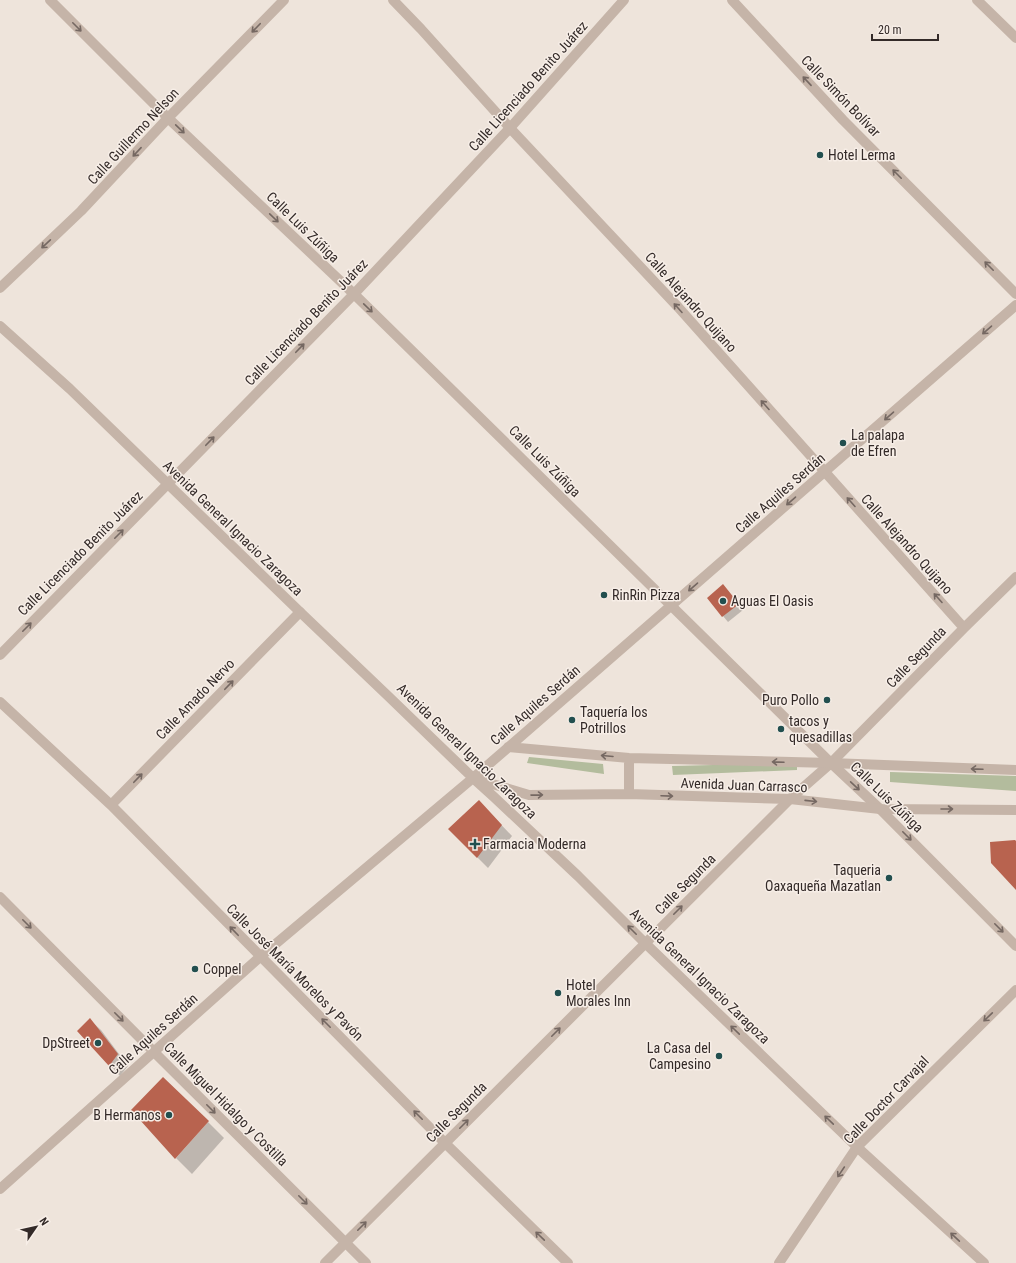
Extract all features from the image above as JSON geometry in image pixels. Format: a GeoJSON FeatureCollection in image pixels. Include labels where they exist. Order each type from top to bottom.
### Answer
{"type":"FeatureCollection","features":[{"type":"Feature","properties":{"kind":"street","name":"Calle Luis Zúñiga"},"geometry":{"type":"LineString","coordinates":[[50,0],[168,118],[354,294],[831,763],[880,808],[1016,946]]}},
{"type":"Feature","properties":{"kind":"street","name":"Calle Guillermo Nelson"},"geometry":{"type":"LineString","coordinates":[[0,288],[81,211],[168,118],[284,0]]}},
{"type":"Feature","properties":{"kind":"street","name":"Calle Alejandro Quijano"},"geometry":{"type":"LineString","coordinates":[[393,0],[510,128],[678,307],[964,628]]}},
{"type":"Feature","properties":{"kind":"street","name":"Calle Licenciado Benito Juárez"},"geometry":{"type":"LineString","coordinates":[[0,655],[354,294],[510,128],[624,0]]}},
{"type":"Feature","properties":{"kind":"street","name":"Calle Simón Bolívar"},"geometry":{"type":"LineString","coordinates":[[732,0],[843,120],[1016,294]]}},
{"type":"Feature","properties":{"kind":"street"},"geometry":{"type":"LineString","coordinates":[[977,0],[1016,38]]}},
{"type":"Feature","properties":{"kind":"street","name":"Calle Aquiles Serdán"},"geometry":{"type":"LineString","coordinates":[[0,1189],[260,957],[472,778],[672,606],[1016,305]]}},
{"type":"Feature","properties":{"kind":"street","name":"Avenida General Ignacio Zaragoza"},"geometry":{"type":"LineString","coordinates":[[0,326],[70,389],[300,612],[387,694],[472,778],[566,865],[857,1147],[984,1263]]}},
{"type":"Feature","properties":{"kind":"street","name":"Calle Segunda"},"geometry":{"type":"LineString","coordinates":[[325,1263],[790,799],[831,763],[1016,577]]}},
{"type":"Feature","properties":{"kind":"street","name":"Calle Amado Nervo"},"geometry":{"type":"LineString","coordinates":[[111,806],[300,612]]}},
{"type":"Feature","properties":{"kind":"street","name":"Calle José María Morelos y Pavón"},"geometry":{"type":"LineString","coordinates":[[0,702],[111,806],[445,1143],[568,1263]]}},
{"type":"Feature","properties":{"kind":"street","name":"Avenida Juan Carrasco"},"geometry":{"type":"LineString","coordinates":[[508,747],[629,758],[831,763],[1016,770]]}},
{"type":"Feature","properties":{"kind":"street"},"geometry":{"type":"LineString","coordinates":[[629,758],[629,794]]}},
{"type":"Feature","properties":{"kind":"street","name":"Avenida Juan Carrasco"},"geometry":{"type":"LineString","coordinates":[[472,778],[529,795],[629,794],[790,799],[880,808],[1016,810]]}},
{"type":"Feature","properties":{"kind":"street","name":"Calle Miguel Hidalgo y Costilla"},"geometry":{"type":"LineString","coordinates":[[0,896],[366,1263]]}},
{"type":"Feature","properties":{"kind":"street","name":"Calle Doctor Carvajal"},"geometry":{"type":"LineString","coordinates":[[779,1263],[857,1147],[1016,990]]}},
{"type":"Feature","properties":{"kind":"green space"},"geometry":{"type":"Polygon","coordinates":[[[529,757],[603,764],[604,774],[527,763],[529,757]]]}},
{"type":"Feature","properties":{"kind":"green space"},"geometry":{"type":"Polygon","coordinates":[[[797,763],[797,770],[673,775],[672,766],[797,763]]]}},
{"type":"Feature","properties":{"kind":"green space"},"geometry":{"type":"Polygon","coordinates":[[[890,772],[1016,776],[1016,791],[890,782],[890,772]]]}},
{"type":"Feature","properties":{"kind":"building","name":"Aguas El Oasis"},"geometry":{"type":"Polygon","coordinates":[[[723,584],[739,604],[722,617],[707,598],[723,584]]]}},
{"type":"Feature","properties":{"kind":"building","name":"Farmacia Moderna"},"geometry":{"type":"Polygon","coordinates":[[[479,800],[502,825],[477,858],[448,829],[479,800]]]}},
{"type":"Feature","properties":{"kind":"building"},"geometry":{"type":"Polygon","coordinates":[[[1015,840],[1016,890],[991,863],[990,842],[1015,840]]]}},
{"type":"Feature","properties":{"kind":"building","name":"DpStreet"},"geometry":{"type":"Polygon","coordinates":[[[90,1018],[118,1054],[109,1066],[77,1031],[90,1018]]]}},
{"type":"Feature","properties":{"kind":"building","name":"B Hermanos"},"geometry":{"type":"Polygon","coordinates":[[[163,1077],[209,1121],[175,1159],[131,1110],[163,1077]]]}},
{"type":"Feature","properties":{"kind":"place","name":"Hotel Lerma"},"geometry":{"type":"Point","coordinates":[820,155]}},
{"type":"Feature","properties":{"kind":"place","name":"La palapa de Efren"},"geometry":{"type":"Point","coordinates":[843,443]}},
{"type":"Feature","properties":{"kind":"place","name":"RinRin Pizza"},"geometry":{"type":"Point","coordinates":[604,595]}},
{"type":"Feature","properties":{"kind":"place","name":"Aguas El Oasis"},"geometry":{"type":"Point","coordinates":[723,601]}},
{"type":"Feature","properties":{"kind":"place","name":"Puro Pollo"},"geometry":{"type":"Point","coordinates":[827,700]}},
{"type":"Feature","properties":{"kind":"place","name":"Taquería los Potrillos"},"geometry":{"type":"Point","coordinates":[572,720]}},
{"type":"Feature","properties":{"kind":"place","name":"tacos y quesadillas"},"geometry":{"type":"Point","coordinates":[781,729]}},
{"type":"Feature","properties":{"kind":"place","name":"Farmacia Moderna"},"geometry":{"type":"Point","coordinates":[475,844]}},
{"type":"Feature","properties":{"kind":"place","name":"Taqueria Oaxaqueña Mazatlan"},"geometry":{"type":"Point","coordinates":[889,878]}},
{"type":"Feature","properties":{"kind":"place","name":"Coppel"},"geometry":{"type":"Point","coordinates":[195,969]}},
{"type":"Feature","properties":{"kind":"place","name":"Hotel Morales Inn"},"geometry":{"type":"Point","coordinates":[558,993]}},
{"type":"Feature","properties":{"kind":"place","name":"DpStreet"},"geometry":{"type":"Point","coordinates":[98,1043]}},
{"type":"Feature","properties":{"kind":"place","name":"La Casa del Campesino"},"geometry":{"type":"Point","coordinates":[719,1056]}},
{"type":"Feature","properties":{"kind":"place","name":"B Hermanos"},"geometry":{"type":"Point","coordinates":[169,1115]}}]}
